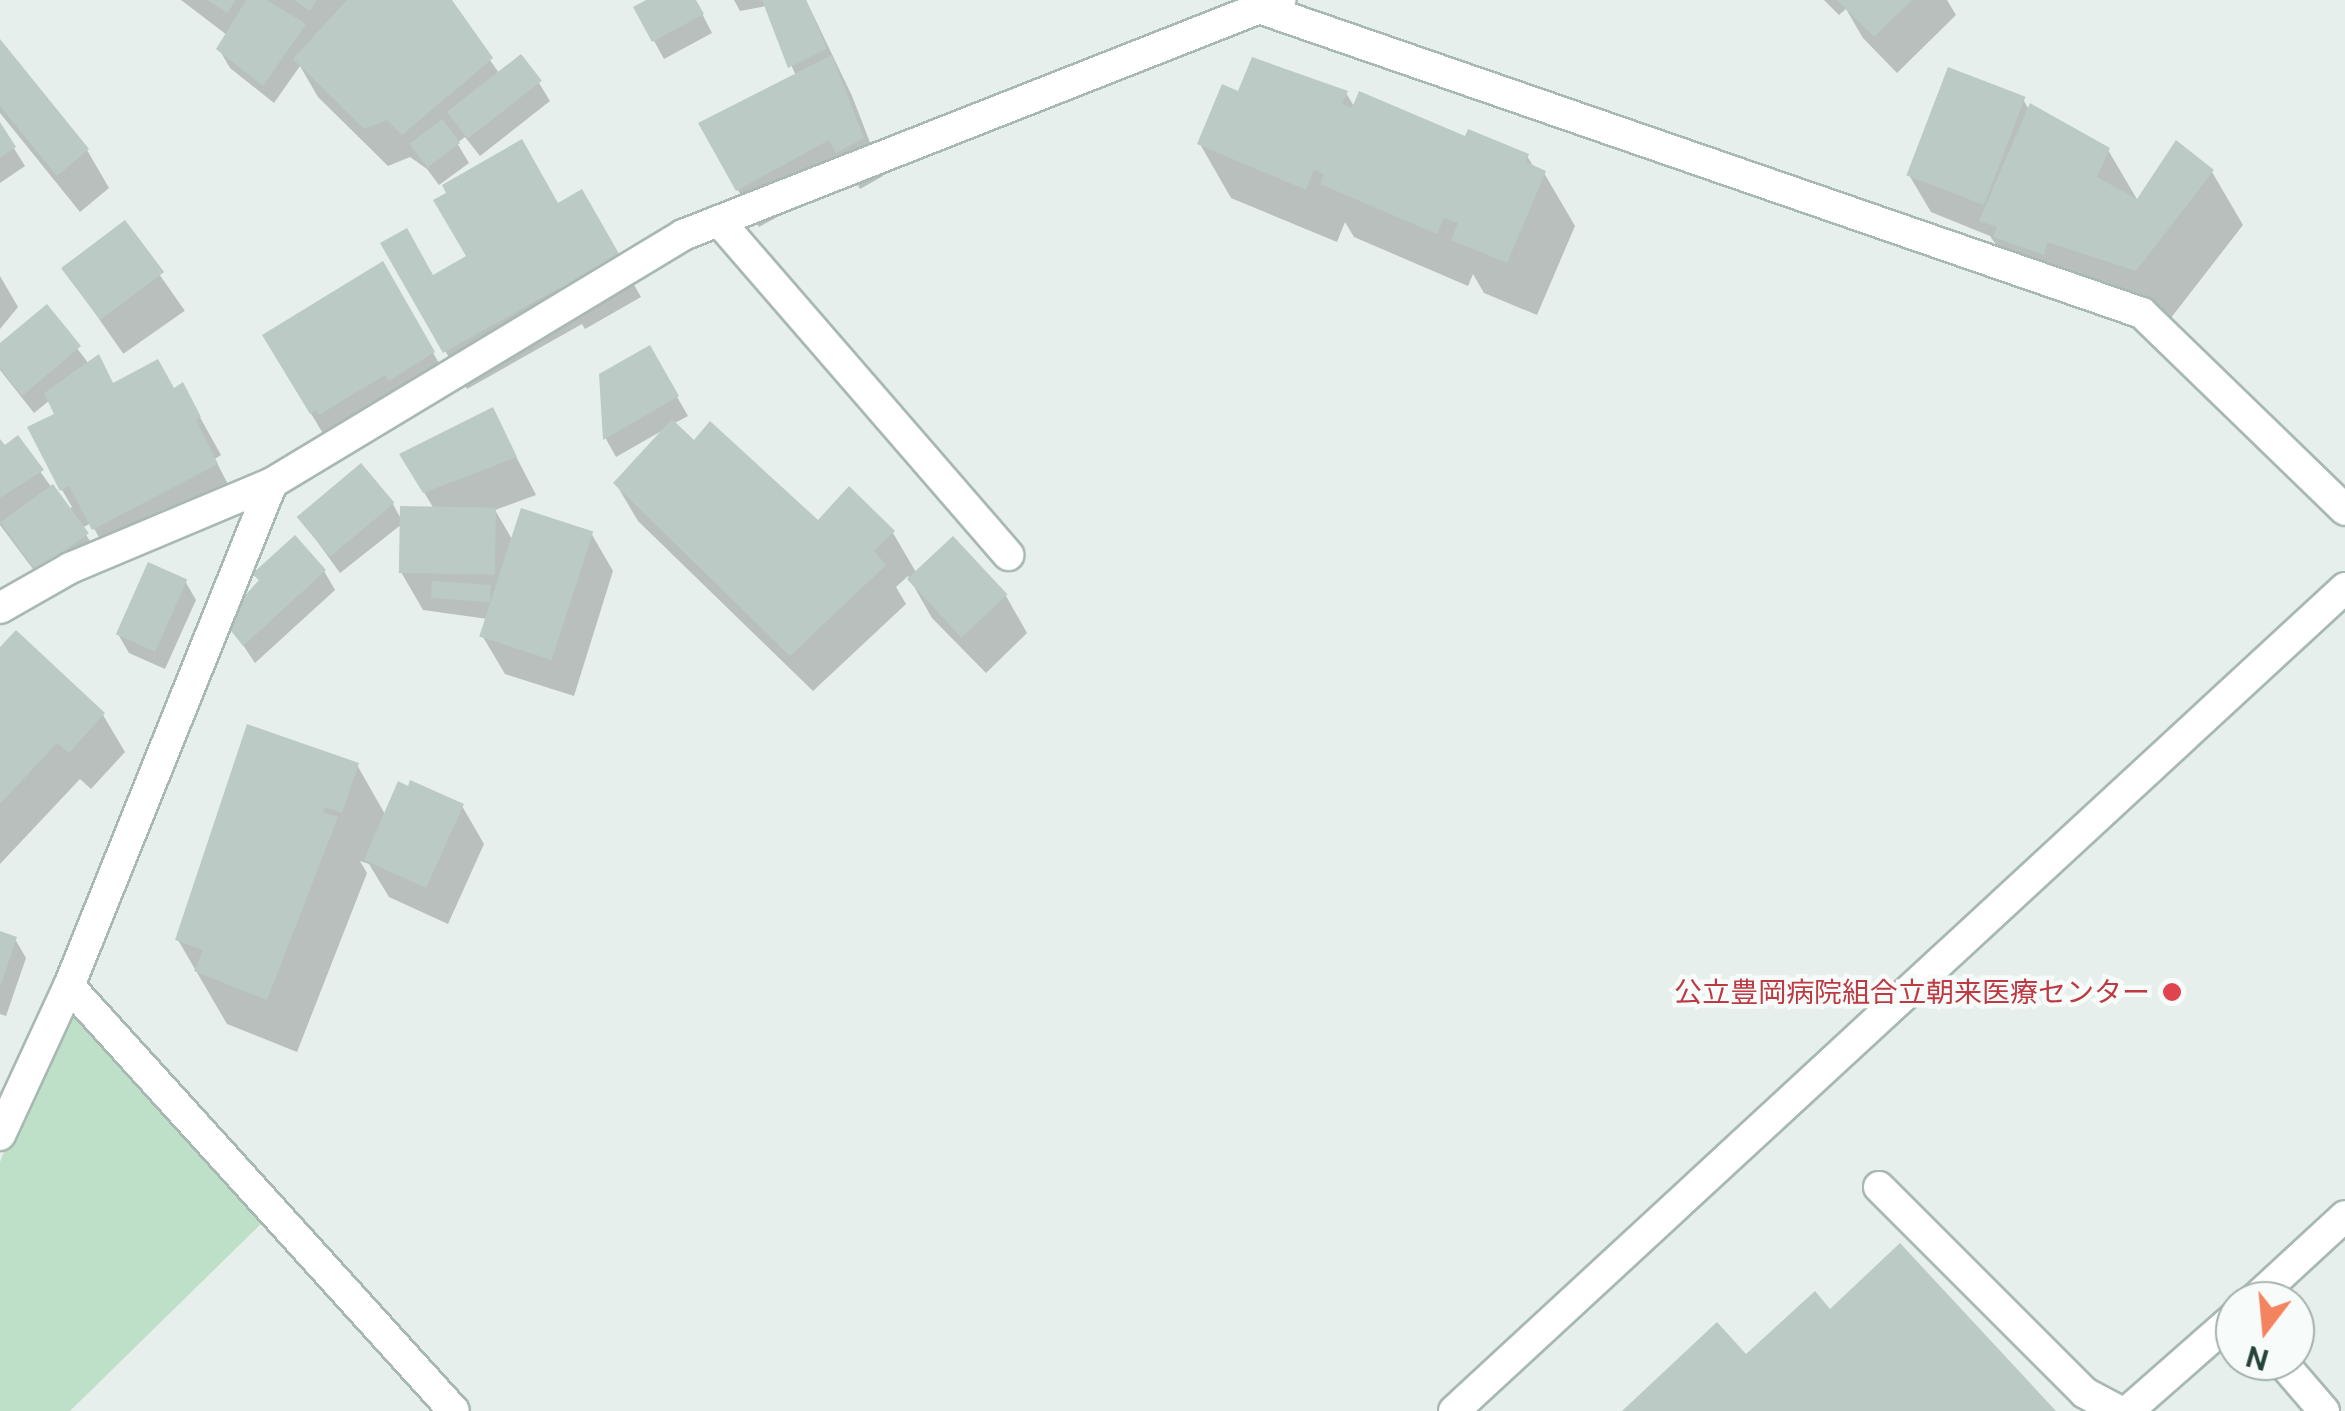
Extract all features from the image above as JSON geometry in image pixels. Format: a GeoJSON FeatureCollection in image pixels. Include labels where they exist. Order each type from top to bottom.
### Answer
{"type":"FeatureCollection","features":[{"type":"Feature","properties":{"kind":"street"},"geometry":{"type":"LineString","coordinates":[[0,608],[70,568],[272,483],[682,235],[1271,4],[2142,314],[2345,510]]}},
{"type":"Feature","properties":{"kind":"street"},"geometry":{"type":"LineString","coordinates":[[719,221],[1008,555]]}},
{"type":"Feature","properties":{"kind":"street"},"geometry":{"type":"LineString","coordinates":[[0,1136],[68,986],[272,483]]}},
{"type":"Feature","properties":{"kind":"street"},"geometry":{"type":"LineString","coordinates":[[1454,1411],[2345,588]]}},
{"type":"Feature","properties":{"kind":"street"},"geometry":{"type":"LineString","coordinates":[[68,986],[454,1411]]}},
{"type":"Feature","properties":{"kind":"street"},"geometry":{"type":"LineString","coordinates":[[1879,1187],[2084,1393],[2119,1411]]}},
{"type":"Feature","properties":{"kind":"street"},"geometry":{"type":"LineString","coordinates":[[2275,1281],[2345,1216]]}},
{"type":"Feature","properties":{"kind":"street"},"geometry":{"type":"LineString","coordinates":[[2128,1411],[2215,1335]]}},
{"type":"Feature","properties":{"kind":"street"},"geometry":{"type":"LineString","coordinates":[[2298,1381],[2324,1411]]}},
{"type":"Feature","properties":{"kind":"green space"},"geometry":{"type":"Polygon","coordinates":[[[69,986],[270,1215],[70,1411],[0,1411],[0,1162],[69,986]]]}},
{"type":"Feature","properties":{"kind":"building"},"geometry":{"type":"Polygon","coordinates":[[[207,0],[236,0],[227,13],[207,0]]]}},
{"type":"Feature","properties":{"kind":"building"},"geometry":{"type":"Polygon","coordinates":[[[246,0],[267,0],[306,24],[263,86],[216,49],[246,0]]]}},
{"type":"Feature","properties":{"kind":"building"},"geometry":{"type":"Polygon","coordinates":[[[294,0],[317,0],[310,11],[294,0]]]}},
{"type":"Feature","properties":{"kind":"building"},"geometry":{"type":"Polygon","coordinates":[[[347,0],[452,0],[493,58],[402,135],[387,120],[364,129],[293,59],[347,0]]]}},
{"type":"Feature","properties":{"kind":"building"},"geometry":{"type":"Polygon","coordinates":[[[646,0],[696,0],[704,14],[652,42],[633,7],[646,0]]]}},
{"type":"Feature","properties":{"kind":"building"},"geometry":{"type":"Polygon","coordinates":[[[762,0],[806,0],[827,49],[788,68],[762,0]]]}},
{"type":"Feature","properties":{"kind":"building"},"geometry":{"type":"Polygon","coordinates":[[[1837,0],[1912,0],[1874,37],[1837,0]]]}},
{"type":"Feature","properties":{"kind":"building"},"geometry":{"type":"Polygon","coordinates":[[[0,39],[89,149],[57,176],[0,106],[0,39]]]}},
{"type":"Feature","properties":{"kind":"building"},"geometry":{"type":"Polygon","coordinates":[[[521,54],[542,81],[468,139],[447,112],[521,54]]]}},
{"type":"Feature","properties":{"kind":"building"},"geometry":{"type":"Polygon","coordinates":[[[832,55],[864,138],[836,153],[829,140],[736,191],[698,123],[832,55]]]}},
{"type":"Feature","properties":{"kind":"building"},"geometry":{"type":"Polygon","coordinates":[[[1252,57],[1348,91],[1342,104],[1352,108],[1359,91],[1465,136],[1468,129],[1529,154],[1526,162],[1546,171],[1507,263],[1451,240],[1458,223],[1444,218],[1437,234],[1320,184],[1324,174],[1314,170],[1306,190],[1197,144],[1222,84],[1238,91],[1252,57]]]}},
{"type":"Feature","properties":{"kind":"building"},"geometry":{"type":"Polygon","coordinates":[[[1948,67],[2025,97],[1984,205],[1906,175],[1948,67]]]}},
{"type":"Feature","properties":{"kind":"building"},"geometry":{"type":"Polygon","coordinates":[[[2030,103],[2110,148],[2097,177],[2137,199],[2176,140],[2214,170],[2136,271],[2047,242],[2044,255],[1993,237],[1997,227],[1979,221],[2030,103]]]}},
{"type":"Feature","properties":{"kind":"building"},"geometry":{"type":"Polygon","coordinates":[[[442,119],[460,143],[427,168],[409,144],[442,119]]]}},
{"type":"Feature","properties":{"kind":"building"},"geometry":{"type":"Polygon","coordinates":[[[0,122],[16,147],[0,158],[0,122]]]}},
{"type":"Feature","properties":{"kind":"building"},"geometry":{"type":"Polygon","coordinates":[[[522,139],[558,203],[582,189],[622,259],[562,293],[559,288],[443,353],[380,243],[407,228],[433,275],[466,256],[433,200],[446,193],[442,185],[522,139]]]}},
{"type":"Feature","properties":{"kind":"building"},"geometry":{"type":"Polygon","coordinates":[[[125,220],[164,272],[100,320],[61,268],[125,220]]]}},
{"type":"Feature","properties":{"kind":"building"},"geometry":{"type":"Polygon","coordinates":[[[383,261],[435,352],[389,381],[385,375],[319,415],[316,410],[310,414],[262,335],[383,261]]]}},
{"type":"Feature","properties":{"kind":"building"},"geometry":{"type":"Polygon","coordinates":[[[47,304],[81,346],[22,396],[0,368],[0,343],[47,304]]]}},
{"type":"Feature","properties":{"kind":"building"},"geometry":{"type":"Polygon","coordinates":[[[650,345],[679,396],[603,440],[599,374],[650,345]]]}},
{"type":"Feature","properties":{"kind":"building"},"geometry":{"type":"Polygon","coordinates":[[[99,354],[113,383],[158,359],[174,388],[183,382],[218,464],[92,530],[69,486],[60,491],[27,427],[54,414],[44,393],[99,354]]]}},
{"type":"Feature","properties":{"kind":"building"},"geometry":{"type":"Polygon","coordinates":[[[493,407],[517,457],[423,493],[399,454],[493,407]]]}},
{"type":"Feature","properties":{"kind":"building"},"geometry":{"type":"Polygon","coordinates":[[[672,419],[694,440],[710,421],[818,520],[849,486],[895,531],[874,551],[886,565],[790,656],[613,483],[672,419]]]}},
{"type":"Feature","properties":{"kind":"building"},"geometry":{"type":"Polygon","coordinates":[[[18,435],[44,470],[0,498],[0,439],[5,445],[18,435]]]}},
{"type":"Feature","properties":{"kind":"building"},"geometry":{"type":"Polygon","coordinates":[[[361,463],[394,503],[330,557],[297,517],[361,463]]]}},
{"type":"Feature","properties":{"kind":"building"},"geometry":{"type":"Polygon","coordinates":[[[53,484],[89,533],[36,572],[0,522],[53,484]]]}},
{"type":"Feature","properties":{"kind":"building"},"geometry":{"type":"Polygon","coordinates":[[[400,506],[496,508],[495,575],[399,573],[400,506]]]}},
{"type":"Feature","properties":{"kind":"building"},"geometry":{"type":"Polygon","coordinates":[[[521,508],[593,531],[552,660],[479,636],[521,508]]]}},
{"type":"Feature","properties":{"kind":"building"},"geometry":{"type":"Polygon","coordinates":[[[295,535],[326,570],[243,646],[228,627],[241,600],[259,580],[252,574],[295,535]]]}},
{"type":"Feature","properties":{"kind":"building"},"geometry":{"type":"Polygon","coordinates":[[[953,536],[1008,595],[961,637],[907,579],[953,536]]]}},
{"type":"Feature","properties":{"kind":"building"},"geometry":{"type":"Polygon","coordinates":[[[148,562],[187,579],[155,652],[116,634],[148,562]]]}},
{"type":"Feature","properties":{"kind":"building"},"geometry":{"type":"Polygon","coordinates":[[[432,581],[491,585],[490,602],[431,598],[432,581]]]}},
{"type":"Feature","properties":{"kind":"building"},"geometry":{"type":"Polygon","coordinates":[[[16,630],[105,713],[69,753],[57,743],[0,804],[0,647],[16,630]]]}},
{"type":"Feature","properties":{"kind":"building"},"geometry":{"type":"Polygon","coordinates":[[[247,724],[359,763],[342,813],[325,807],[323,812],[338,817],[267,1000],[194,971],[203,950],[175,940],[247,724]]]}},
{"type":"Feature","properties":{"kind":"building"},"geometry":{"type":"Polygon","coordinates":[[[410,780],[464,804],[426,888],[364,860],[398,781],[408,786],[410,780]]]}},
{"type":"Feature","properties":{"kind":"building"},"geometry":{"type":"Polygon","coordinates":[[[0,931],[17,937],[1,984],[0,984],[0,931]]]}},
{"type":"Feature","properties":{"kind":"building"},"geometry":{"type":"Polygon","coordinates":[[[1900,1243],[2056,1411],[1622,1411],[1717,1322],[1746,1354],[1815,1291],[1830,1309],[1900,1243]]]}},
{"type":"Feature","properties":{"kind":"place","name":"公立豊岡病院組合立朝来医療センター"},"geometry":{"type":"Point","coordinates":[2172,992]}}]}
